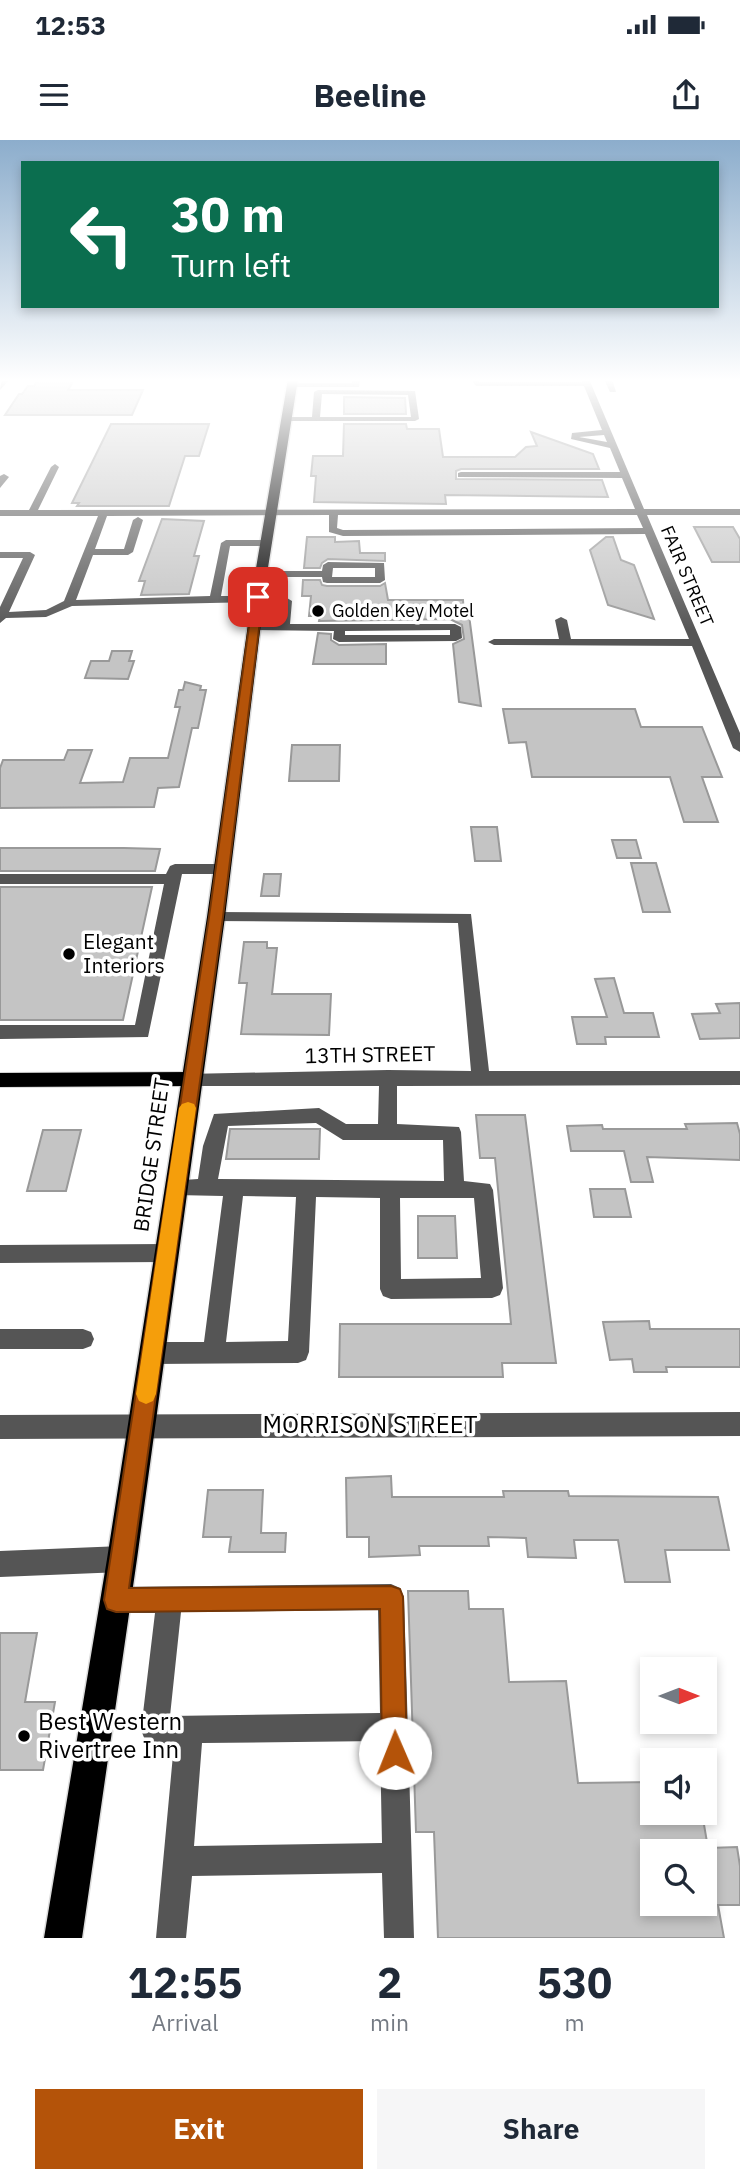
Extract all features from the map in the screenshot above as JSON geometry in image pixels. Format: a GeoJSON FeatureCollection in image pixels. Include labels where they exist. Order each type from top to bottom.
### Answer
{"type":"FeatureCollection","features":[{"type":"Feature","properties":{"kind":"highway","name":"BRIDGE STREET"},"geometry":{"type":"LineString","coordinates":[[63,1938],[116,1600],[216,917],[261,574],[274,512],[280,463]]}},
{"type":"Feature","properties":{"kind":"main road","name":"13TH STREET"},"geometry":{"type":"LineString","coordinates":[[0,1080],[192,1079]]}},
{"type":"Feature","properties":{"kind":"street","name":"FAIR STREET"},"geometry":{"type":"LineString","coordinates":[[620,463],[740,748]]}},
{"type":"Feature","properties":{"kind":"street"},"geometry":{"type":"LineString","coordinates":[[32,513],[55,467]]}},
{"type":"Feature","properties":{"kind":"street"},"geometry":{"type":"LineString","coordinates":[[461,475],[625,475]]}},
{"type":"Feature","properties":{"kind":"street"},"geometry":{"type":"LineString","coordinates":[[0,555],[30,555],[1,617],[60,611],[69,603],[104,512]]}},
{"type":"Feature","properties":{"kind":"street"},"geometry":{"type":"LineString","coordinates":[[334,512],[332,530],[343,533],[649,531]]}},
{"type":"Feature","properties":{"kind":"street"},"geometry":{"type":"LineString","coordinates":[[0,513],[740,512]]}},
{"type":"Feature","properties":{"kind":"street"},"geometry":{"type":"LineString","coordinates":[[89,552],[128,552],[138,520]]}},
{"type":"Feature","properties":{"kind":"street"},"geometry":{"type":"LineString","coordinates":[[215,599],[227,537],[267,543]]}},
{"type":"Feature","properties":{"kind":"street"},"geometry":{"type":"LineString","coordinates":[[328,565],[380,565],[380,580],[327,580],[327,574],[328,565]]}},
{"type":"Feature","properties":{"kind":"street"},"geometry":{"type":"LineString","coordinates":[[261,574],[327,574]]}},
{"type":"Feature","properties":{"kind":"street"},"geometry":{"type":"LineString","coordinates":[[69,603],[258,599]]}},
{"type":"Feature","properties":{"kind":"street"},"geometry":{"type":"LineString","coordinates":[[284,628],[287,601]]}},
{"type":"Feature","properties":{"kind":"street"},"geometry":{"type":"LineString","coordinates":[[561,620],[566,643]]}},
{"type":"Feature","properties":{"kind":"street"},"geometry":{"type":"LineString","coordinates":[[254,628],[340,627],[455,627],[457,638],[339,639],[340,627]]}},
{"type":"Feature","properties":{"kind":"street"},"geometry":{"type":"LineString","coordinates":[[494,642],[696,643]]}},
{"type":"Feature","properties":{"kind":"street"},"geometry":{"type":"LineString","coordinates":[[0,1032],[142,1032],[175,869],[222,869]]}},
{"type":"Feature","properties":{"kind":"street"},"geometry":{"type":"LineString","coordinates":[[0,878],[173,879]]}},
{"type":"Feature","properties":{"kind":"street"},"geometry":{"type":"LineString","coordinates":[[216,917],[465,918],[481,1077]]}},
{"type":"Feature","properties":{"kind":"street"},"geometry":{"type":"LineString","coordinates":[[387,1132],[388,1077]]}},
{"type":"Feature","properties":{"kind":"street","name":"13TH STREET"},"geometry":{"type":"LineString","coordinates":[[192,1079],[740,1078]]}},
{"type":"Feature","properties":{"kind":"street"},"geometry":{"type":"LineString","coordinates":[[207,1187],[213,1146],[221,1119],[319,1115],[343,1132],[452,1132],[454,1190]]}},
{"type":"Feature","properties":{"kind":"street"},"geometry":{"type":"LineString","coordinates":[[176,1187],[306,1189],[390,1189],[484,1190],[492,1288],[391,1289],[390,1189]]}},
{"type":"Feature","properties":{"kind":"street"},"geometry":{"type":"LineString","coordinates":[[214,1352],[234,1188]]}},
{"type":"Feature","properties":{"kind":"street"},"geometry":{"type":"LineString","coordinates":[[152,1353],[298,1352],[306,1189]]}},
{"type":"Feature","properties":{"kind":"street"},"geometry":{"type":"LineString","coordinates":[[0,1254],[166,1253]]}},
{"type":"Feature","properties":{"kind":"street"},"geometry":{"type":"LineString","coordinates":[[0,1339],[83,1339]]}},
{"type":"Feature","properties":{"kind":"street","name":"MORRISON STREET"},"geometry":{"type":"LineString","coordinates":[[0,1427],[740,1424]]}},
{"type":"Feature","properties":{"kind":"street"},"geometry":{"type":"LineString","coordinates":[[0,1564],[122,1559]]}},
{"type":"Feature","properties":{"kind":"street"},"geometry":{"type":"LineString","coordinates":[[116,1600],[391,1597],[399,1938]]}},
{"type":"Feature","properties":{"kind":"street"},"geometry":{"type":"LineString","coordinates":[[169,1600],[155,1730],[394,1727]]}},
{"type":"Feature","properties":{"kind":"street"},"geometry":{"type":"LineString","coordinates":[[171,1938],[189,1729]]}},
{"type":"Feature","properties":{"kind":"street"},"geometry":{"type":"LineString","coordinates":[[178,1861],[397,1858]]}},
{"type":"Feature","properties":{"kind":"building"},"geometry":{"type":"Polygon","coordinates":[[[92,463],[183,463],[169,506],[77,506],[79,503],[72,503],[92,463]]]}},
{"type":"Feature","properties":{"kind":"building"},"geometry":{"type":"Polygon","coordinates":[[[312,463],[597,463],[599,469],[461,469],[456,471],[456,479],[602,480],[608,497],[445,495],[446,504],[314,502],[316,476],[311,476],[312,463]]]}},
{"type":"Feature","properties":{"kind":"building"},"geometry":{"type":"Polygon","coordinates":[[[162,519],[204,521],[194,556],[199,556],[189,594],[141,595],[145,581],[139,581],[162,519]]]}},
{"type":"Feature","properties":{"kind":"building"},"geometry":{"type":"Polygon","coordinates":[[[694,527],[733,527],[740,539],[740,562],[712,562],[694,527]]]}},
{"type":"Feature","properties":{"kind":"building"},"geometry":{"type":"Polygon","coordinates":[[[307,537],[335,537],[335,542],[359,541],[360,553],[385,553],[385,561],[328,559],[320,568],[304,568],[307,537]]]}},
{"type":"Feature","properties":{"kind":"building"},"geometry":{"type":"Polygon","coordinates":[[[606,537],[613,537],[621,560],[634,565],[654,619],[608,605],[590,550],[606,537]]]}},
{"type":"Feature","properties":{"kind":"building"},"geometry":{"type":"Polygon","coordinates":[[[303,580],[320,580],[322,585],[327,586],[380,586],[385,583],[388,600],[463,600],[464,615],[469,615],[481,706],[459,702],[453,644],[464,639],[462,625],[450,619],[319,621],[320,616],[309,616],[311,596],[302,596],[303,580]]]}},
{"type":"Feature","properties":{"kind":"building"},"geometry":{"type":"Polygon","coordinates":[[[318,633],[331,634],[331,640],[339,645],[386,644],[386,664],[313,664],[318,633]]]}},
{"type":"Feature","properties":{"kind":"building"},"geometry":{"type":"Polygon","coordinates":[[[112,651],[132,651],[129,661],[134,661],[128,679],[85,678],[91,661],[109,661],[112,651]]]}},
{"type":"Feature","properties":{"kind":"building"},"geometry":{"type":"Polygon","coordinates":[[[185,682],[201,686],[200,690],[206,690],[198,728],[192,728],[179,787],[158,788],[154,807],[0,808],[0,768],[3,760],[64,760],[68,750],[92,750],[80,783],[123,782],[130,758],[168,758],[180,707],[175,707],[179,690],[183,690],[185,682]]]}},
{"type":"Feature","properties":{"kind":"building"},"geometry":{"type":"Polygon","coordinates":[[[503,709],[635,709],[641,727],[702,727],[722,777],[702,777],[718,822],[684,822],[670,777],[532,777],[526,742],[509,743],[503,709]]]}},
{"type":"Feature","properties":{"kind":"building"},"geometry":{"type":"Polygon","coordinates":[[[292,745],[340,745],[339,781],[289,781],[292,745]]]}},
{"type":"Feature","properties":{"kind":"building"},"geometry":{"type":"Polygon","coordinates":[[[471,827],[497,827],[501,861],[475,861],[471,827]]]}},
{"type":"Feature","properties":{"kind":"building"},"geometry":{"type":"Polygon","coordinates":[[[612,840],[636,840],[641,858],[617,858],[612,840]]]}},
{"type":"Feature","properties":{"kind":"building"},"geometry":{"type":"Polygon","coordinates":[[[0,848],[160,849],[155,871],[0,871],[0,848]]]}},
{"type":"Feature","properties":{"kind":"building"},"geometry":{"type":"Polygon","coordinates":[[[631,863],[656,863],[670,912],[643,912],[631,863]]]}},
{"type":"Feature","properties":{"kind":"building"},"geometry":{"type":"Polygon","coordinates":[[[264,874],[281,874],[279,896],[261,896],[264,874]]]}},
{"type":"Feature","properties":{"kind":"building","name":"Elegant Interiors"},"geometry":{"type":"Polygon","coordinates":[[[0,887],[152,887],[123,1020],[0,1020],[0,887]]]}},
{"type":"Feature","properties":{"kind":"building"},"geometry":{"type":"Polygon","coordinates":[[[244,942],[267,942],[267,948],[277,948],[272,994],[331,994],[329,1035],[241,1034],[247,983],[239,983],[244,942]]]}},
{"type":"Feature","properties":{"kind":"building"},"geometry":{"type":"Polygon","coordinates":[[[614,978],[624,1013],[653,1013],[659,1037],[605,1037],[606,1044],[577,1044],[572,1017],[607,1017],[595,979],[614,978]]]}},
{"type":"Feature","properties":{"kind":"building"},"geometry":{"type":"Polygon","coordinates":[[[740,1003],[740,1038],[700,1039],[692,1014],[720,1013],[716,1004],[740,1003]]]}},
{"type":"Feature","properties":{"kind":"building"},"geometry":{"type":"Polygon","coordinates":[[[476,1115],[525,1115],[556,1363],[502,1363],[503,1377],[339,1377],[340,1324],[511,1324],[495,1158],[480,1158],[476,1115]]]}},
{"type":"Feature","properties":{"kind":"building"},"geometry":{"type":"Polygon","coordinates":[[[737,1123],[740,1134],[740,1160],[647,1157],[653,1182],[631,1182],[624,1151],[571,1151],[567,1126],[687,1129],[685,1124],[737,1123]]]}},
{"type":"Feature","properties":{"kind":"building"},"geometry":{"type":"Polygon","coordinates":[[[230,1129],[320,1129],[319,1159],[226,1159],[230,1129]]]}},
{"type":"Feature","properties":{"kind":"building"},"geometry":{"type":"Polygon","coordinates":[[[43,1130],[81,1130],[66,1191],[27,1191],[43,1130]]]}},
{"type":"Feature","properties":{"kind":"building"},"geometry":{"type":"Polygon","coordinates":[[[590,1189],[625,1189],[631,1217],[594,1217],[590,1189]]]}},
{"type":"Feature","properties":{"kind":"building"},"geometry":{"type":"Polygon","coordinates":[[[418,1216],[455,1216],[457,1258],[418,1258],[418,1216]]]}},
{"type":"Feature","properties":{"kind":"building"},"geometry":{"type":"Polygon","coordinates":[[[649,1321],[650,1329],[740,1329],[740,1367],[666,1367],[667,1372],[634,1372],[632,1359],[610,1360],[603,1322],[649,1321]]]}},
{"type":"Feature","properties":{"kind":"building"},"geometry":{"type":"Polygon","coordinates":[[[391,1476],[392,1497],[504,1497],[503,1491],[568,1491],[569,1496],[718,1497],[729,1550],[665,1550],[670,1582],[625,1582],[618,1540],[574,1540],[576,1558],[528,1557],[526,1538],[488,1537],[489,1546],[419,1546],[420,1555],[369,1557],[369,1537],[347,1537],[346,1478],[391,1476]]]}},
{"type":"Feature","properties":{"kind":"building"},"geometry":{"type":"Polygon","coordinates":[[[208,1490],[263,1490],[261,1533],[286,1533],[285,1552],[229,1552],[231,1537],[203,1537],[208,1490]]]}},
{"type":"Feature","properties":{"kind":"building"},"geometry":{"type":"Polygon","coordinates":[[[408,1591],[468,1591],[469,1609],[503,1609],[509,1682],[566,1681],[578,1783],[640,1782],[640,1825],[704,1825],[706,1839],[640,1839],[640,1916],[717,1916],[717,1848],[737,1847],[740,1905],[718,1905],[724,1938],[438,1938],[434,1832],[416,1832],[408,1591]]]}},
{"type":"Feature","properties":{"kind":"building","name":"Best Western Rivertree Inn"},"geometry":{"type":"Polygon","coordinates":[[[0,1633],[37,1633],[25,1702],[55,1702],[43,1770],[0,1770],[0,1633]]]}},
{"type":"Feature","properties":{"kind":"slow traffic"},"geometry":{"type":"LineString","coordinates":[[146,1394],[188,1108]]}},
{"type":"Feature","properties":{"kind":"place","name":"Golden Key Motel"},"geometry":{"type":"Point","coordinates":[318,611]}},
{"type":"Feature","properties":{"kind":"place","name":"Elegant Interiors"},"geometry":{"type":"Point","coordinates":[69,954]}},
{"type":"Feature","properties":{"kind":"place","name":"Best Western Rivertree Inn"},"geometry":{"type":"Point","coordinates":[24,1736]}},
{"type":"Feature","properties":{"kind":"route"},"geometry":{"type":"LineString","coordinates":[[258,597],[216,917],[116,1600],[391,1597],[395,1753]]}}]}
